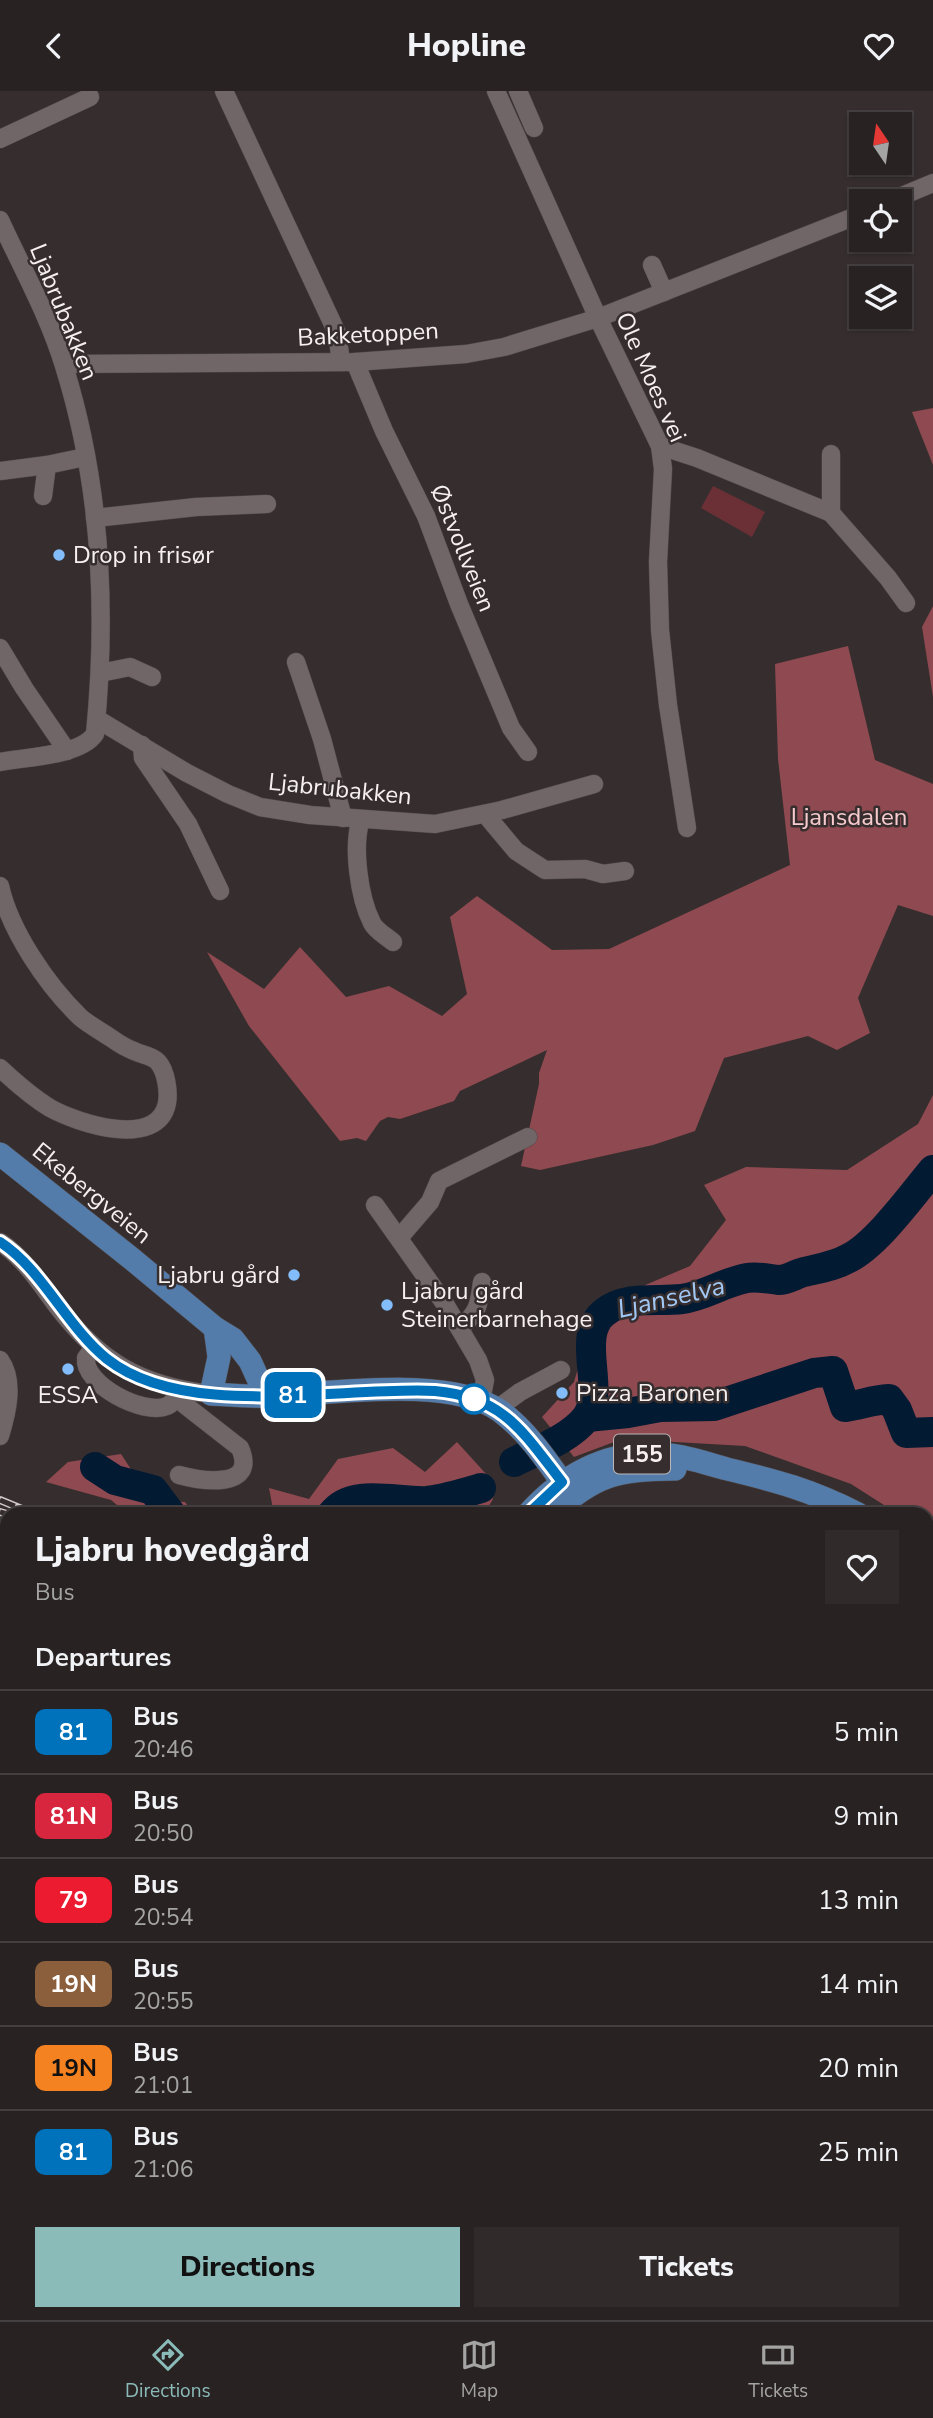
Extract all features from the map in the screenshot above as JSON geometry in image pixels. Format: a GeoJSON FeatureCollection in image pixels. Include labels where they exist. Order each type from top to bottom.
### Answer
{"type":"FeatureCollection","features":[{"type":"Feature","properties":{"kind":"main road","name":"Ekebergveien"},"geometry":{"type":"LineString","coordinates":[[0,1154],[215,1328],[233,1339],[250,1361],[266,1396]]}},
{"type":"Feature","properties":{"kind":"main road"},"geometry":{"type":"LineString","coordinates":[[215,1328],[219,1357],[211,1394],[266,1396],[425,1390],[454,1393],[489,1405],[517,1425],[570,1497]]}},
{"type":"Feature","properties":{"kind":"main road","name":"155"},"geometry":{"type":"LineString","coordinates":[[570,1497],[597,1462],[639,1454],[681,1457],[786,1483],[837,1507]]}},
{"type":"Feature","properties":{"kind":"main road","name":"155"},"geometry":{"type":"LineString","coordinates":[[545,1507],[570,1497],[610,1489],[650,1469],[727,1469]]}},
{"type":"Feature","properties":{"kind":"street","name":"Østvollveien"},"geometry":{"type":"LineString","coordinates":[[224,91],[348,362],[433,534],[511,728],[528,752]]}},
{"type":"Feature","properties":{"kind":"street","name":"Ole Moes vei"},"geometry":{"type":"LineString","coordinates":[[496,91],[598,318],[660,446],[663,469],[658,593],[667,705],[687,828]]}},
{"type":"Feature","properties":{"kind":"street"},"geometry":{"type":"LineString","coordinates":[[518,91],[534,128]]}},
{"type":"Feature","properties":{"kind":"street"},"geometry":{"type":"LineString","coordinates":[[0,139],[90,97]]}},
{"type":"Feature","properties":{"kind":"street"},"geometry":{"type":"LineString","coordinates":[[912,194],[933,184]]}},
{"type":"Feature","properties":{"kind":"street","name":"Bakketoppen"},"geometry":{"type":"LineString","coordinates":[[64,364],[348,362],[466,354],[504,347],[598,318],[849,218]]}},
{"type":"Feature","properties":{"kind":"street","name":"Ljabrubakken"},"geometry":{"type":"LineString","coordinates":[[0,220],[64,364],[78,417],[95,518],[102,602],[95,734],[89,743],[67,751],[0,762]]}},
{"type":"Feature","properties":{"kind":"street"},"geometry":{"type":"LineString","coordinates":[[652,265],[664,292]]}},
{"type":"Feature","properties":{"kind":"street"},"geometry":{"type":"LineString","coordinates":[[660,446],[698,458],[831,513],[888,578],[905,603]]}},
{"type":"Feature","properties":{"kind":"street"},"geometry":{"type":"LineString","coordinates":[[831,454],[831,513]]}},
{"type":"Feature","properties":{"kind":"street"},"geometry":{"type":"LineString","coordinates":[[0,471],[85,457]]}},
{"type":"Feature","properties":{"kind":"street"},"geometry":{"type":"LineString","coordinates":[[43,496],[47,465]]}},
{"type":"Feature","properties":{"kind":"street"},"geometry":{"type":"LineString","coordinates":[[95,518],[196,507],[267,505]]}},
{"type":"Feature","properties":{"kind":"street"},"geometry":{"type":"LineString","coordinates":[[0,647],[67,751]]}},
{"type":"Feature","properties":{"kind":"street"},"geometry":{"type":"LineString","coordinates":[[296,662],[352,819],[362,890],[372,924],[393,941]]}},
{"type":"Feature","properties":{"kind":"street"},"geometry":{"type":"LineString","coordinates":[[100,673],[130,667],[152,677]]}},
{"type":"Feature","properties":{"kind":"street","name":"Ljabrubakken"},"geometry":{"type":"LineString","coordinates":[[97,719],[187,773],[228,795],[260,807],[352,819],[435,824],[485,814],[594,784]]}},
{"type":"Feature","properties":{"kind":"street"},"geometry":{"type":"LineString","coordinates":[[142,745],[143,758],[188,824],[220,891]]}},
{"type":"Feature","properties":{"kind":"street"},"geometry":{"type":"LineString","coordinates":[[485,814],[516,851],[545,870],[586,869],[603,874],[625,871]]}},
{"type":"Feature","properties":{"kind":"street"},"geometry":{"type":"LineString","coordinates":[[0,886],[4,905],[36,961],[81,1018],[118,1042],[158,1061],[166,1084],[165,1111],[157,1121],[146,1127],[132,1130],[101,1127],[50,1107],[0,1068]]}},
{"type":"Feature","properties":{"kind":"street"},"geometry":{"type":"LineString","coordinates":[[399,1238],[430,1202],[439,1181],[528,1137]]}},
{"type":"Feature","properties":{"kind":"street"},"geometry":{"type":"LineString","coordinates":[[375,1205],[460,1328],[484,1373],[489,1405],[561,1370]]}},
{"type":"Feature","properties":{"kind":"street"},"geometry":{"type":"LineString","coordinates":[[0,1242],[25,1264],[68,1319],[108,1360],[126,1371],[183,1390],[211,1394]]}},
{"type":"Feature","properties":{"kind":"street"},"geometry":{"type":"LineString","coordinates":[[460,1328],[479,1307],[482,1282]]}},
{"type":"Feature","properties":{"kind":"street"},"geometry":{"type":"LineString","coordinates":[[94,1347],[86,1358],[85,1366],[88,1371],[101,1385],[128,1402],[144,1408],[166,1406],[183,1390]]}},
{"type":"Feature","properties":{"kind":"street"},"geometry":{"type":"LineString","coordinates":[[0,1360],[8,1377],[9,1389],[0,1436]]}},
{"type":"Feature","properties":{"kind":"street"},"geometry":{"type":"LineString","coordinates":[[179,1475],[213,1482],[238,1474],[244,1466],[240,1448],[185,1405],[183,1390]]}},
{"type":"Feature","properties":{"kind":"shaded area"},"geometry":{"type":"Polygon","coordinates":[[[713,486],[765,512],[752,537],[701,508],[713,486]]]}},
{"type":"Feature","properties":{"kind":"green space"},"geometry":{"type":"Polygon","coordinates":[[[933,408],[933,465],[912,412],[933,408]]]}},
{"type":"Feature","properties":{"kind":"green space"},"geometry":{"type":"Polygon","coordinates":[[[933,606],[933,697],[922,627],[933,606]]]}},
{"type":"Feature","properties":{"kind":"green space","name":"Ljansdalen"},"geometry":{"type":"Polygon","coordinates":[[[848,646],[875,760],[933,784],[933,916],[898,905],[858,998],[870,1033],[837,1050],[808,1036],[724,1058],[695,1131],[653,1145],[540,1170],[521,1166],[539,1073],[547,1050],[460,1091],[454,1101],[400,1119],[388,1117],[380,1121],[366,1141],[357,1138],[340,1141],[249,1026],[207,952],[264,989],[300,947],[346,997],[389,986],[442,1016],[467,994],[450,917],[477,896],[552,950],[609,949],[790,865],[778,759],[775,664],[848,646]]]}},
{"type":"Feature","properties":{"kind":"green space"},"geometry":{"type":"Polygon","coordinates":[[[933,1095],[933,1507],[887,1507],[851,1484],[745,1446],[622,1439],[574,1457],[542,1417],[574,1382],[596,1306],[690,1266],[726,1220],[704,1185],[746,1167],[847,1170],[918,1124],[933,1095]]]}},
{"type":"Feature","properties":{"kind":"green space"},"geometry":{"type":"Polygon","coordinates":[[[457,1442],[487,1475],[493,1499],[488,1507],[273,1507],[269,1488],[309,1499],[338,1459],[393,1448],[425,1472],[457,1442]]]}},
{"type":"Feature","properties":{"kind":"green space"},"geometry":{"type":"Polygon","coordinates":[[[121,1454],[151,1500],[185,1502],[189,1507],[120,1507],[111,1500],[46,1482],[68,1462],[121,1454]]]}},
{"type":"Feature","properties":{"kind":"waterway","name":"Ljanselva"},"geometry":{"type":"LineString","coordinates":[[514,1462],[562,1438],[586,1418],[592,1406],[593,1393],[592,1334],[596,1322],[605,1312],[632,1301],[690,1297],[747,1278],[782,1280],[844,1261],[882,1231],[933,1170]]}},
{"type":"Feature","properties":{"kind":"waterway"},"geometry":{"type":"LineString","coordinates":[[587,1417],[660,1407],[714,1406],[814,1373],[833,1371],[845,1407],[889,1399],[897,1410],[906,1433],[933,1432]]}},
{"type":"Feature","properties":{"kind":"waterway","name":"Ljanselva"},"geometry":{"type":"LineString","coordinates":[[95,1467],[115,1480],[153,1490],[166,1507]]}},
{"type":"Feature","properties":{"kind":"waterway","name":"Ljanselva"},"geometry":{"type":"LineString","coordinates":[[340,1507],[351,1501],[376,1498],[427,1501],[481,1488]]}},
{"type":"Feature","properties":{"kind":"railway"},"geometry":{"type":"LineString","coordinates":[[0,1500],[17,1507]]}},
{"type":"Feature","properties":{"kind":"bus line","name":"81"},"geometry":{"type":"LineString","coordinates":[[0,1242],[25,1264],[68,1319],[108,1360],[146,1379],[194,1392],[236,1396],[413,1390],[454,1393],[481,1401],[497,1409],[524,1432],[562,1482],[535,1507]]}},
{"type":"Feature","properties":{"kind":"place","name":"Drop in frisør"},"geometry":{"type":"Point","coordinates":[59,555]}},
{"type":"Feature","properties":{"kind":"place","name":"Ljabru gård"},"geometry":{"type":"Point","coordinates":[294,1275]}},
{"type":"Feature","properties":{"kind":"place","name":"Ljabru gård Steinerbarnehage"},"geometry":{"type":"Point","coordinates":[387,1305]}},
{"type":"Feature","properties":{"kind":"place","name":"ESSA"},"geometry":{"type":"Point","coordinates":[68,1369]}},
{"type":"Feature","properties":{"kind":"place","name":"Pizza Baronen"},"geometry":{"type":"Point","coordinates":[562,1393]}}]}
